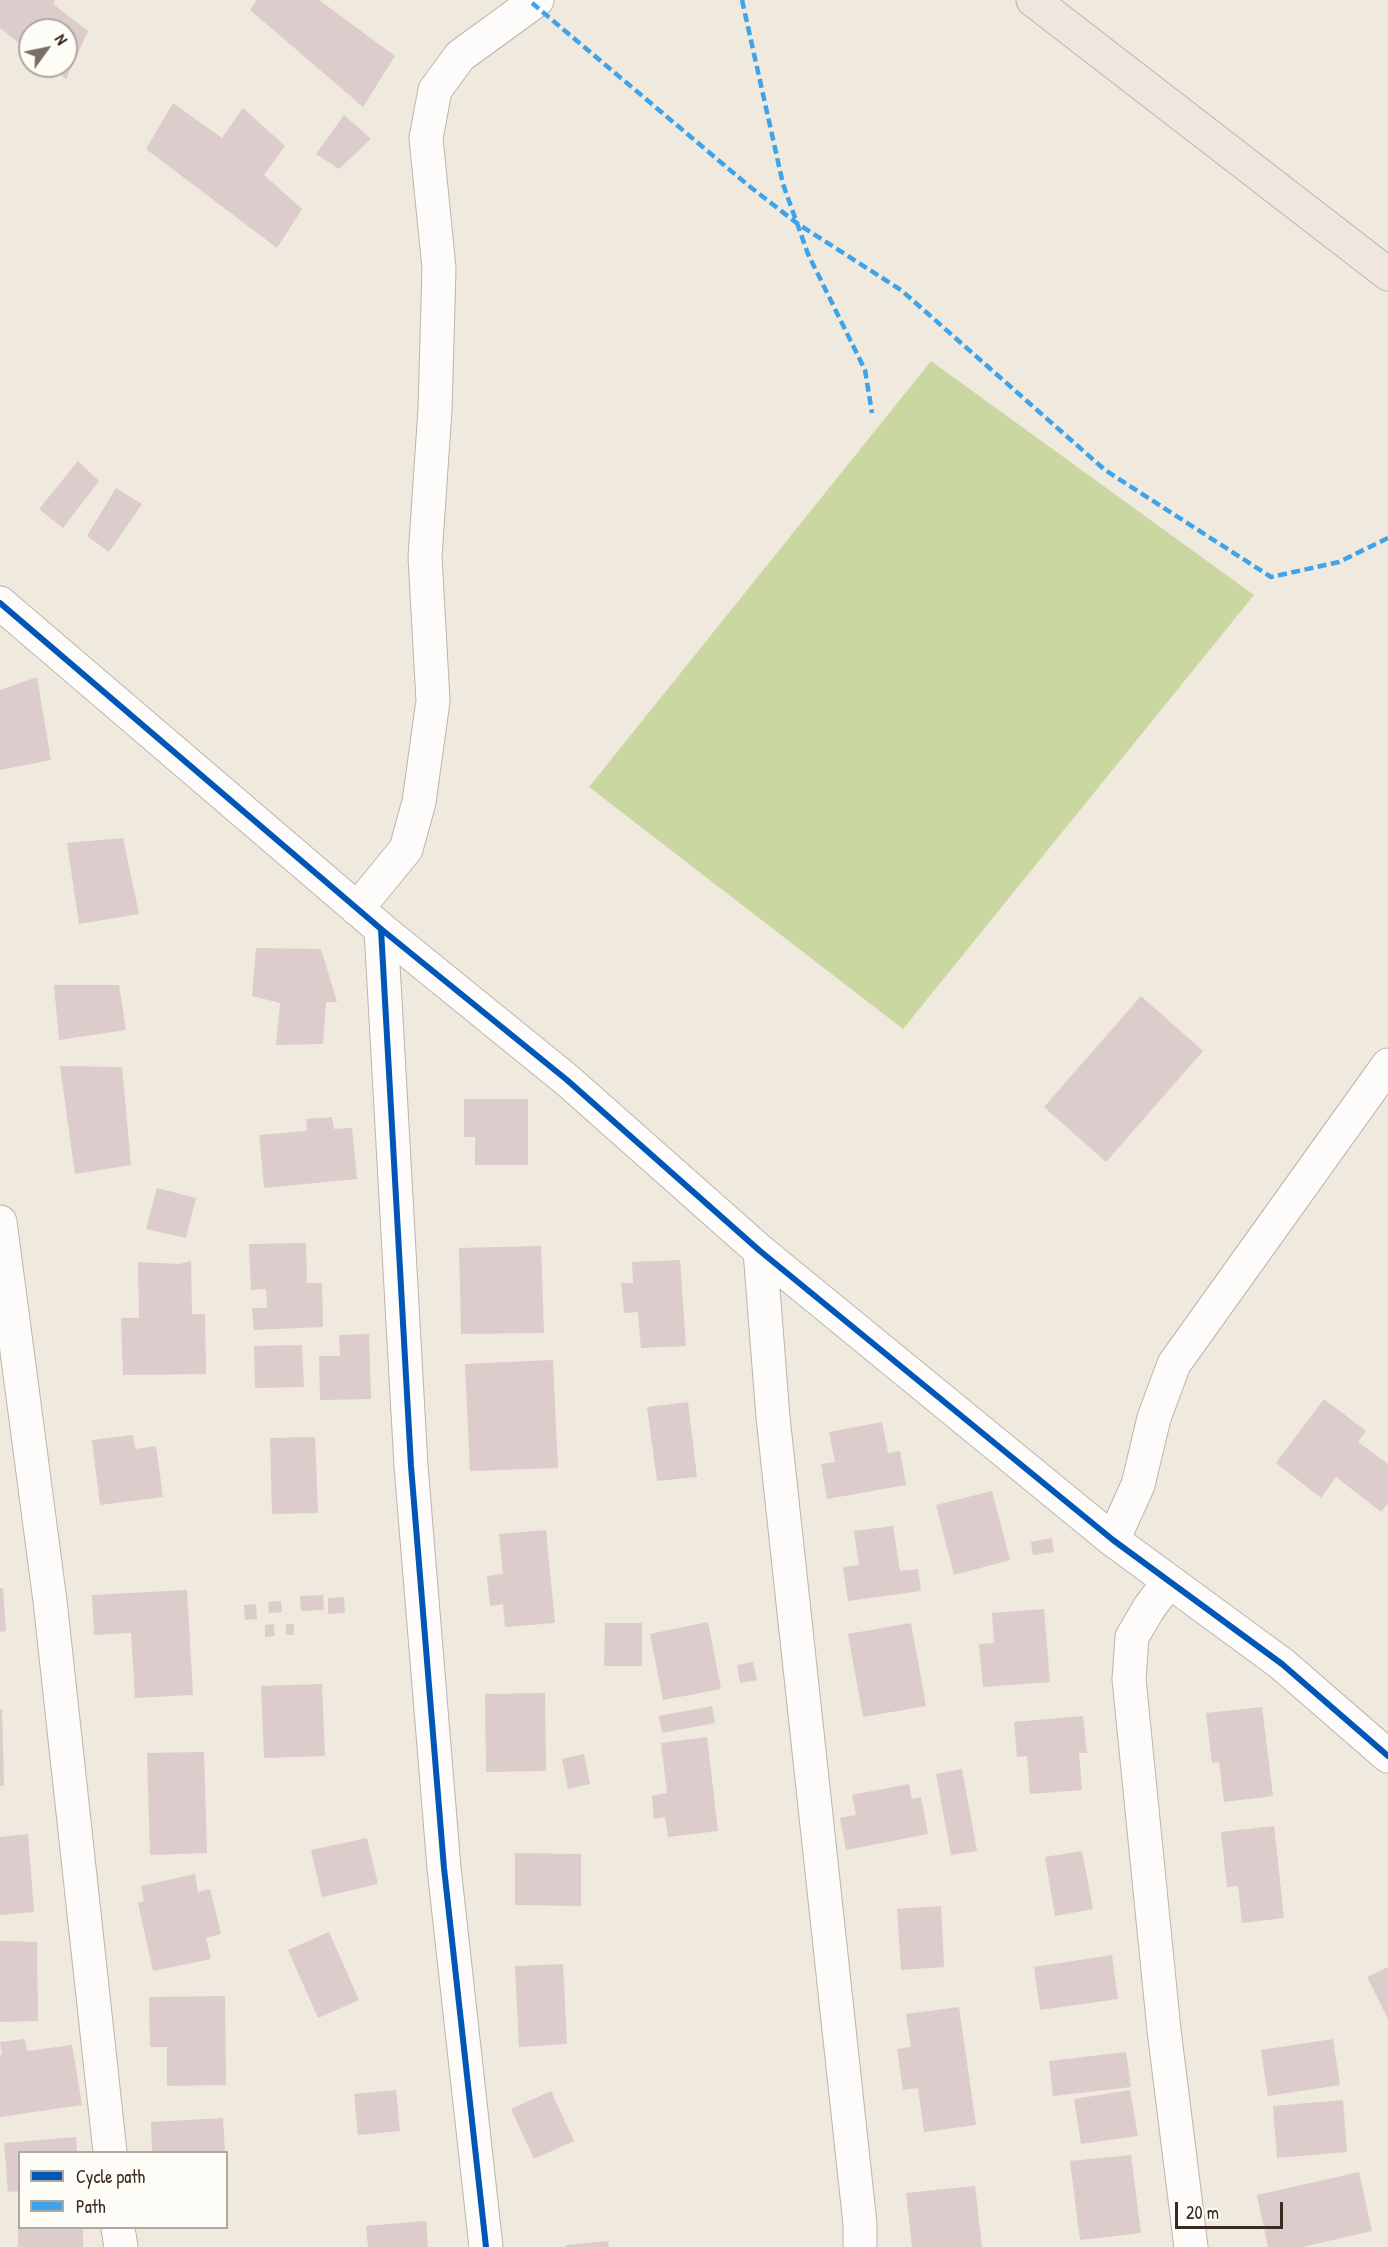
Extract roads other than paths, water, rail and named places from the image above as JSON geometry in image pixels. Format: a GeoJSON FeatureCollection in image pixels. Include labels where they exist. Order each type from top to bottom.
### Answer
{"type":"FeatureCollection","features":[{"type":"Feature","properties":{"kind":"main road"},"geometry":{"type":"LineString","coordinates":[[1033,0],[1388,274]]}},
{"type":"Feature","properties":{"kind":"street"},"geometry":{"type":"LineString","coordinates":[[486,2247],[444,1868],[369,919],[406,849],[419,802],[433,701],[425,557],[435,409],[439,268],[426,138],[435,90],[460,56],[537,0]]}},
{"type":"Feature","properties":{"kind":"street"},"geometry":{"type":"LineString","coordinates":[[1,604],[369,919],[567,1080],[760,1251],[1113,1540],[1282,1664],[1388,1756]]}},
{"type":"Feature","properties":{"kind":"street"},"geometry":{"type":"LineString","coordinates":[[1113,1540],[1138,1485],[1154,1418],[1174,1364],[1388,1065]]}},
{"type":"Feature","properties":{"kind":"street"},"geometry":{"type":"LineString","coordinates":[[0,1222],[48,1589],[110,2151]]}},
{"type":"Feature","properties":{"kind":"street"},"geometry":{"type":"LineString","coordinates":[[760,1251],[773,1417],[860,2224],[860,2247]]}},
{"type":"Feature","properties":{"kind":"street"},"geometry":{"type":"LineString","coordinates":[[1168,1581],[1132,1637],[1129,1679],[1164,2030],[1191,2247]]}},
{"type":"Feature","properties":{"kind":"street"},"geometry":{"type":"LineString","coordinates":[[118,2229],[121,2247]]}}]}
